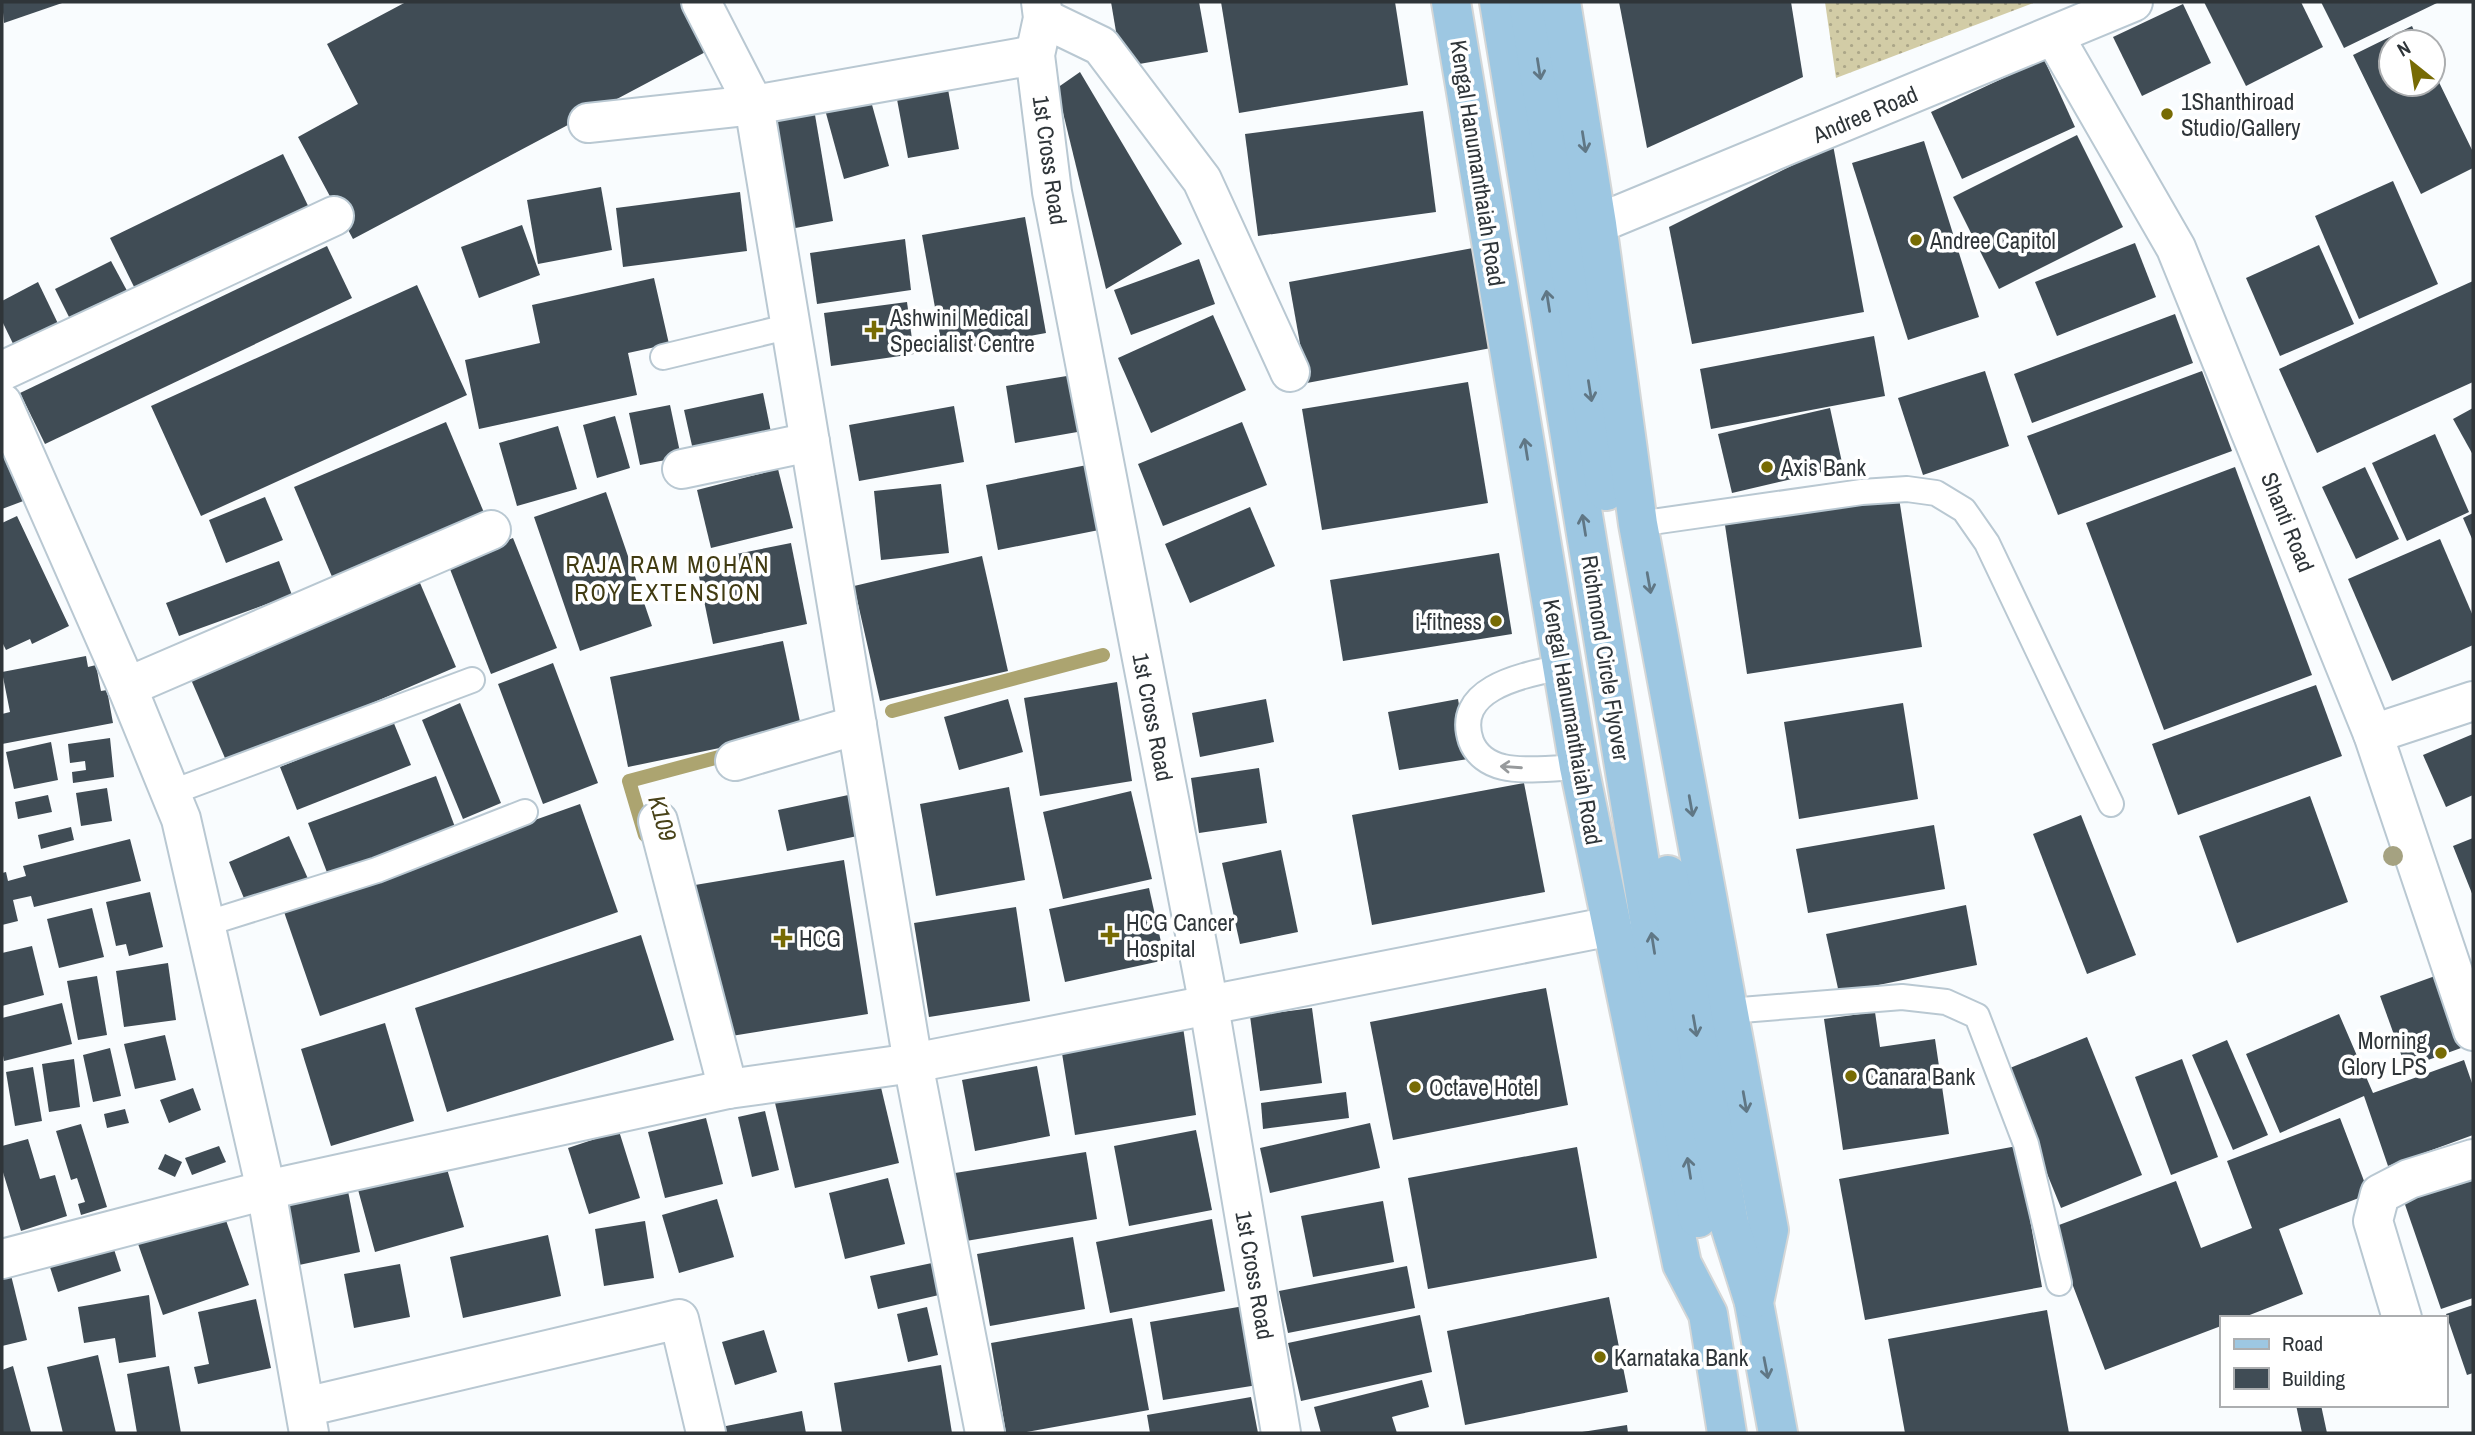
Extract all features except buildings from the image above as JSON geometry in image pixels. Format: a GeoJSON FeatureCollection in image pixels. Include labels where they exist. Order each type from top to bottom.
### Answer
{"type":"FeatureCollection","features":[{"type":"Feature","properties":{"kind":"main road","name":"Kengal Hanumanthaiah Road"},"geometry":{"type":"LineString","coordinates":[[1451,2],[1579,767],[1682,1264],[1708,1314],[1727,1433]]}},
{"type":"Feature","properties":{"kind":"main road","name":"Richmond Circle Flyover"},"geometry":{"type":"LineString","coordinates":[[1499,2],[1715,1229],[1754,1303]]}},
{"type":"Feature","properties":{"kind":"main road","name":"Richmond Circle Flyover"},"geometry":{"type":"LineString","coordinates":[[1528,2],[1646,747],[1715,1229],[1706,1272],[1708,1314]]}},
{"type":"Feature","properties":{"kind":"main road"},"geometry":{"type":"LineString","coordinates":[[1561,2],[1597,224],[1638,524],[1769,1230],[1754,1303],[1778,1433]]}},
{"type":"Feature","properties":{"kind":"street"},"geometry":{"type":"LineString","coordinates":[[701,2],[754,105],[914,1063],[985,1433]]}},
{"type":"Feature","properties":{"kind":"street","name":"Andree Road"},"geometry":{"type":"LineString","coordinates":[[1597,224],[2063,21],[2133,2]]}},
{"type":"Feature","properties":{"kind":"street"},"geometry":{"type":"LineString","coordinates":[[1042,10],[1101,46],[1202,180],[1290,372]]}},
{"type":"Feature","properties":{"kind":"street","name":"1st Cross Road"},"geometry":{"type":"LineString","coordinates":[[1042,10],[1035,55],[1052,192],[1209,1006],[1282,1433]]}},
{"type":"Feature","properties":{"kind":"street","name":"Shanti Road"},"geometry":{"type":"LineString","coordinates":[[2063,21],[2176,248],[2374,734],[2473,1031]]}},
{"type":"Feature","properties":{"kind":"street"},"geometry":{"type":"LineString","coordinates":[[588,123],[754,105],[1035,55]]}},
{"type":"Feature","properties":{"kind":"street"},"geometry":{"type":"LineString","coordinates":[[2,371],[334,216]]}},
{"type":"Feature","properties":{"kind":"street"},"geometry":{"type":"LineString","coordinates":[[2,402],[127,687],[181,819],[266,1190],[307,1420],[679,1319],[706,1433]]}},
{"type":"Feature","properties":{"kind":"street"},"geometry":{"type":"LineString","coordinates":[[682,469],[810,442]]}},
{"type":"Feature","properties":{"kind":"street"},"geometry":{"type":"LineString","coordinates":[[127,687],[491,530]]}},
{"type":"Feature","properties":{"kind":"street"},"geometry":{"type":"LineString","coordinates":[[2374,734],[2473,701]]}},
{"type":"Feature","properties":{"kind":"street"},"geometry":{"type":"LineString","coordinates":[[735,761],[858,725]]}},
{"type":"Feature","properties":{"kind":"street"},"geometry":{"type":"LineString","coordinates":[[658,821],[728,1089]]}},
{"type":"Feature","properties":{"kind":"street"},"geometry":{"type":"LineString","coordinates":[[2,1259],[266,1190],[728,1089],[914,1063],[1612,926]]}},
{"type":"Feature","properties":{"kind":"street"},"geometry":{"type":"LineString","coordinates":[[2401,1316],[2373,1221],[2380,1194],[2409,1179],[2473,1158]]}},
{"type":"Feature","properties":{"kind":"lane"},"geometry":{"type":"LineString","coordinates":[[663,357],[791,327]]}},
{"type":"Feature","properties":{"kind":"lane"},"geometry":{"type":"LineString","coordinates":[[1638,524],[1862,492],[1907,489],[1936,493],[1964,510],[1987,543],[2111,804]]}},
{"type":"Feature","properties":{"kind":"lane"},"geometry":{"type":"LineString","coordinates":[[1562,667],[1514,679],[1479,697],[1471,712],[1467,729],[1474,748],[1488,762],[1505,768],[1579,767]]}},
{"type":"Feature","properties":{"kind":"lane"},"geometry":{"type":"LineString","coordinates":[[170,793],[472,680]]}},
{"type":"Feature","properties":{"kind":"lane"},"geometry":{"type":"LineString","coordinates":[[205,924],[377,870],[525,812]]}},
{"type":"Feature","properties":{"kind":"lane"},"geometry":{"type":"LineString","coordinates":[[1729,1011],[1902,997],[1946,1002],[1977,1016],[2026,1144],[2059,1283]]}},
{"type":"Feature","properties":{"kind":"shaded area"},"geometry":{"type":"Polygon","coordinates":[[[1825,2],[2036,2],[1836,78],[1825,2]]]}},
{"type":"Feature","properties":{"kind":"waterway","name":"K109"},"geometry":{"type":"LineString","coordinates":[[892,711],[1103,655]]}},
{"type":"Feature","properties":{"kind":"waterway","name":"K109"},"geometry":{"type":"LineString","coordinates":[[645,835],[629,781],[734,753]]}},
{"type":"Feature","properties":{"kind":"place","name":"1Shanthiroad Studio/Gallery"},"geometry":{"type":"Point","coordinates":[2167,114]}},
{"type":"Feature","properties":{"kind":"place","name":"Andree Capitol"},"geometry":{"type":"Point","coordinates":[1916,240]}},
{"type":"Feature","properties":{"kind":"place","name":"Ashwini Medical Specialist Centre"},"geometry":{"type":"Point","coordinates":[874,330]}},
{"type":"Feature","properties":{"kind":"place","name":"Axis Bank"},"geometry":{"type":"Point","coordinates":[1767,467]}},
{"type":"Feature","properties":{"kind":"place","name":"i-fitness"},"geometry":{"type":"Point","coordinates":[1496,621]}},
{"type":"Feature","properties":{"kind":"place","name":"HCG Cancer Hospital"},"geometry":{"type":"Point","coordinates":[1110,935]}},
{"type":"Feature","properties":{"kind":"place","name":"HCG"},"geometry":{"type":"Point","coordinates":[783,938]}},
{"type":"Feature","properties":{"kind":"place","name":"Morning Glory LPS"},"geometry":{"type":"Point","coordinates":[2441,1053]}},
{"type":"Feature","properties":{"kind":"place","name":"Canara Bank"},"geometry":{"type":"Point","coordinates":[1851,1076]}},
{"type":"Feature","properties":{"kind":"place","name":"Octave Hotel"},"geometry":{"type":"Point","coordinates":[1415,1087]}},
{"type":"Feature","properties":{"kind":"place","name":"Karnataka Bank"},"geometry":{"type":"Point","coordinates":[1600,1357]}},
{"type":"Feature","properties":{"kind":"district","name":"RAJA RAM MOHAN ROY EXTENSION"},"geometry":{"type":"Point","coordinates":[668,578]}}]}
